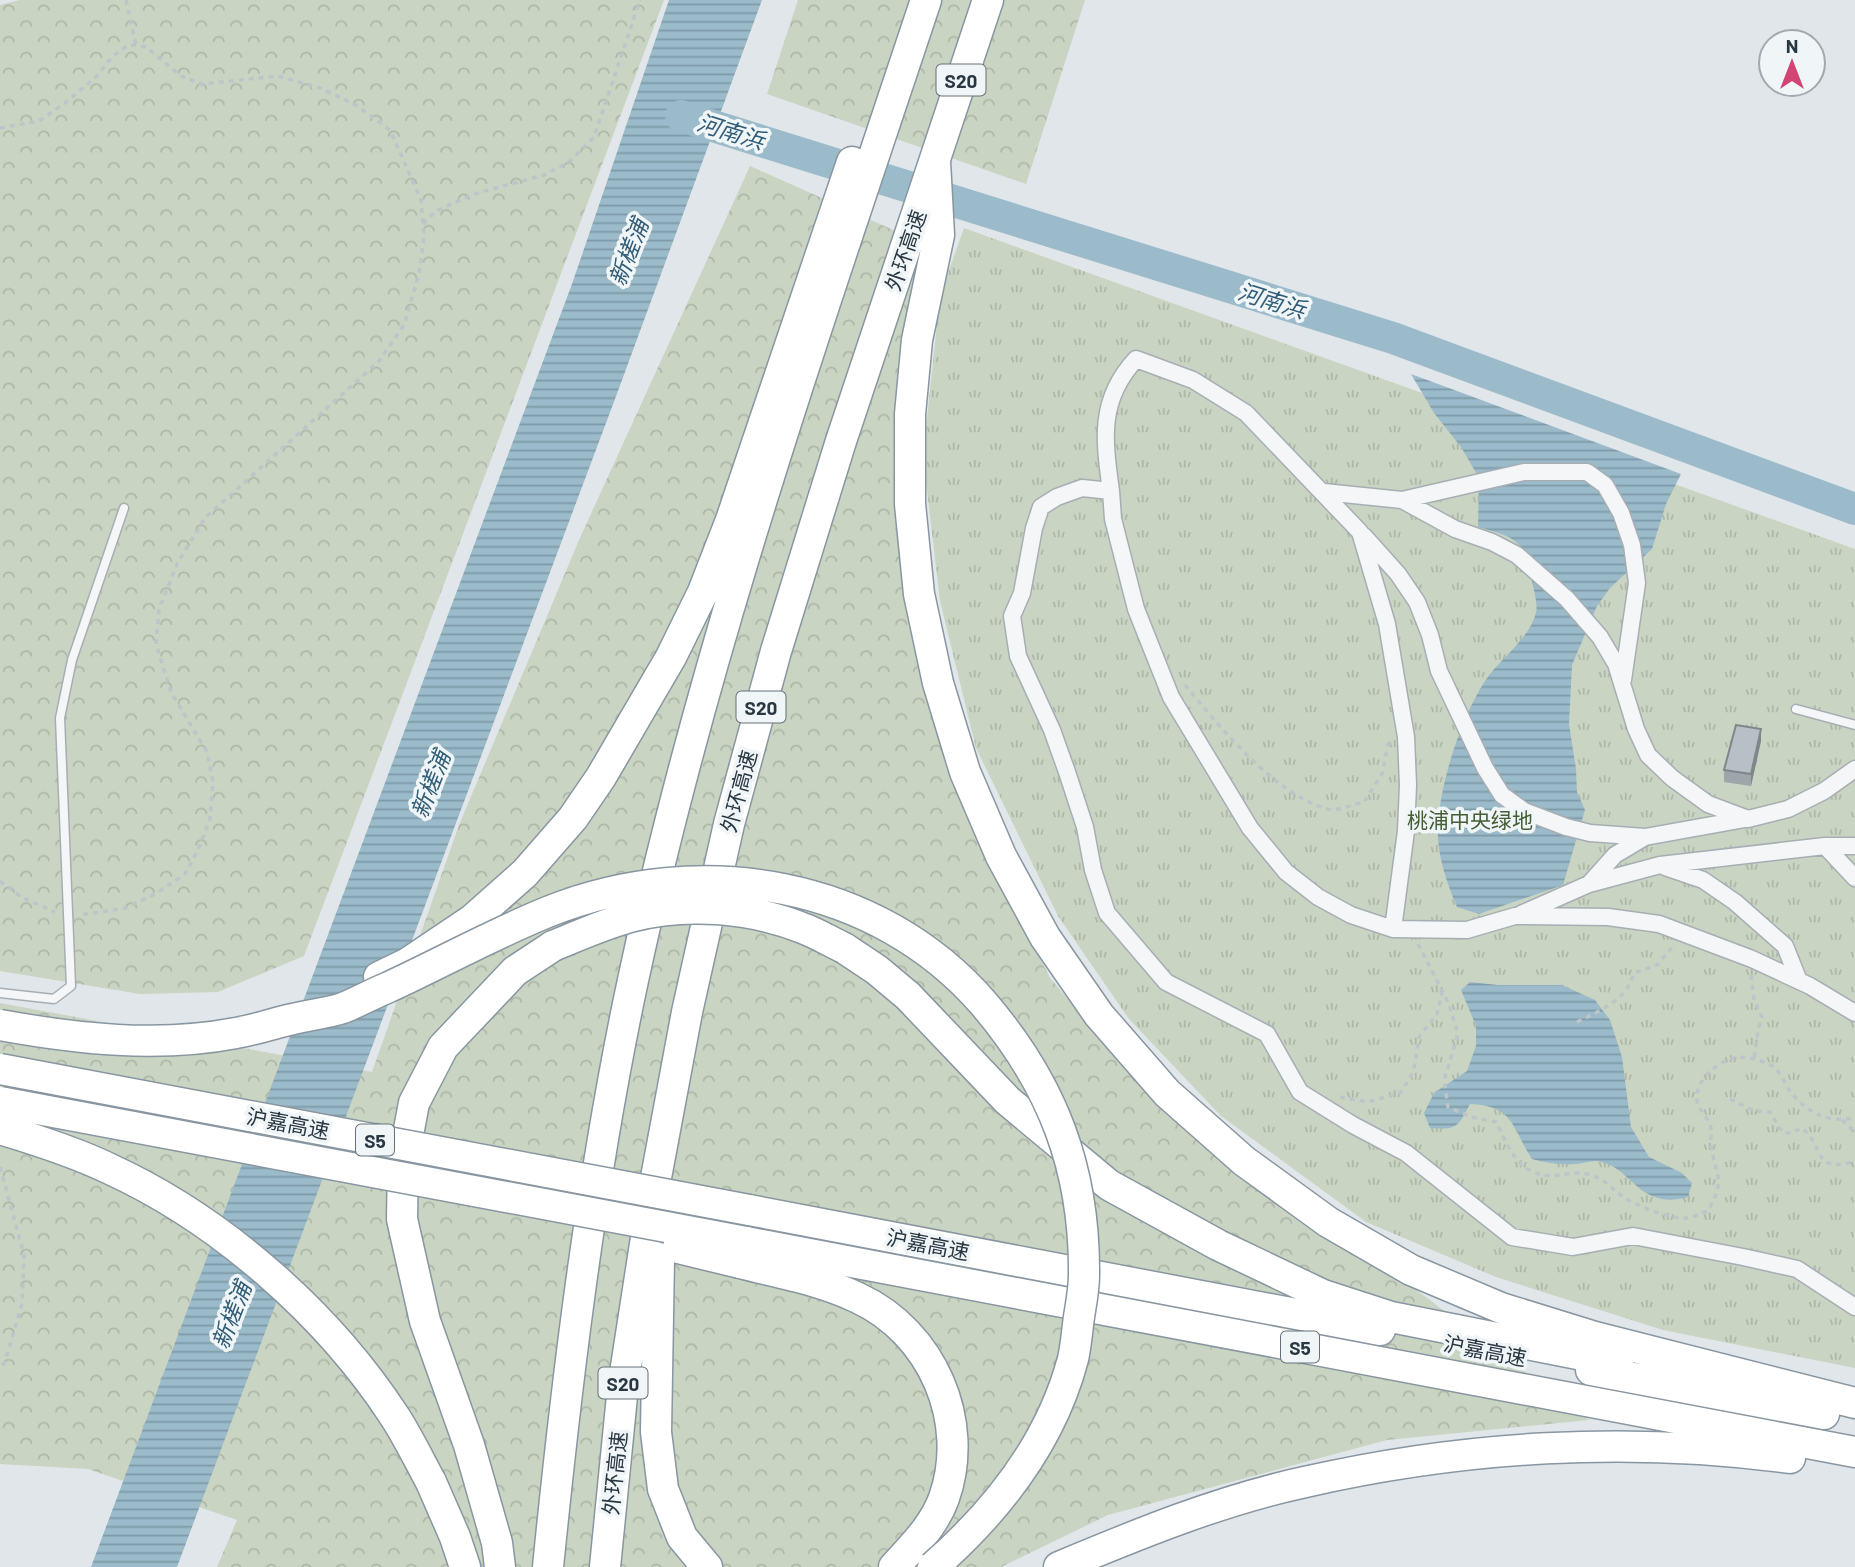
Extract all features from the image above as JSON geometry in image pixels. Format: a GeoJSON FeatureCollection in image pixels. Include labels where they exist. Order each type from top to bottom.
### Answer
{"type":"FeatureCollection","features":[{"type":"Feature","properties":{"kind":"highway","name":"S20"},"geometry":{"type":"LineString","coordinates":[[926,231],[935,161],[988,0]]}},
{"type":"Feature","properties":{"kind":"highway"},"geometry":{"type":"LineString","coordinates":[[296,1018],[408,963],[472,920],[525,873],[573,818],[601,777],[671,657],[703,592],[848,206],[900,34],[924,6]]}},
{"type":"Feature","properties":{"kind":"highway","name":"S20"},"geometry":{"type":"LineString","coordinates":[[548,1567],[567,1376],[595,1191],[628,1004],[673,811],[720,636],[786,423],[848,206]]}},
{"type":"Feature","properties":{"kind":"highway"},"geometry":{"type":"LineString","coordinates":[[926,231],[910,414],[910,503],[919,594],[939,683],[965,772],[1001,856],[1045,937],[1099,1016],[1167,1093],[1244,1161],[1328,1222],[1411,1270],[1501,1308],[1583,1334],[1855,1403]]}},
{"type":"Feature","properties":{"kind":"highway","name":"外环高速"},"geometry":{"type":"LineString","coordinates":[[605,1567],[623,1386],[652,1199],[687,1012],[729,824],[776,651],[841,441],[926,231]]}},
{"type":"Feature","properties":{"kind":"highway"},"geometry":{"type":"LineString","coordinates":[[0,1025],[106,1040],[170,1041],[235,1034],[343,1007],[551,910],[611,891],[666,882],[728,880],[781,888],[843,905],[908,937],[959,976],[1005,1029],[1041,1083],[1068,1148],[1081,1212],[1084,1279],[1073,1358],[1050,1422],[1011,1485],[961,1543],[933,1567]]}},
{"type":"Feature","properties":{"kind":"highway"},"geometry":{"type":"LineString","coordinates":[[500,1567],[497,1543],[469,1445],[425,1321],[402,1219],[403,1161],[414,1103],[443,1047],[515,971],[553,946],[598,927],[637,915],[721,909],[762,916],[805,929],[844,948],[877,970],[908,996],[1007,1101],[1109,1185],[1217,1245],[1323,1295],[1391,1317],[1855,1409]]}},
{"type":"Feature","properties":{"kind":"highway","name":"沪嘉高速"},"geometry":{"type":"LineString","coordinates":[[0,1069],[1855,1420]]}},
{"type":"Feature","properties":{"kind":"highway","name":"沪嘉高速"},"geometry":{"type":"LineString","coordinates":[[0,1102],[393,1176],[743,1253],[1855,1452]]}},
{"type":"Feature","properties":{"kind":"highway"},"geometry":{"type":"LineString","coordinates":[[0,1129],[110,1169],[189,1213],[253,1260],[308,1310],[356,1364],[396,1418],[431,1482],[466,1567]]}},
{"type":"Feature","properties":{"kind":"highway"},"geometry":{"type":"LineString","coordinates":[[652,1199],[660,1239],[656,1432],[663,1489],[682,1537],[707,1567]]}},
{"type":"Feature","properties":{"kind":"highway"},"geometry":{"type":"LineString","coordinates":[[743,1253],[859,1298],[892,1319],[920,1346],[940,1380],[951,1420],[953,1460],[950,1473],[943,1500],[925,1534],[894,1567]]}},
{"type":"Feature","properties":{"kind":"highway"},"geometry":{"type":"LineString","coordinates":[[1059,1567],[1194,1515],[1303,1482],[1455,1456],[1534,1449],[1675,1448],[1757,1454],[1855,1469]]}},
{"type":"Feature","properties":{"kind":"street"},"geometry":{"type":"LineString","coordinates":[[1855,769],[1824,791],[1788,809],[1645,837],[1590,833],[1550,822],[1524,811],[1502,795],[1485,768],[1439,671],[1430,635],[1417,603],[1398,574],[1324,492],[1247,414],[1193,380],[1136,359],[1125,370],[1106,412],[1105,442],[1113,519],[1136,609],[1153,657],[1171,697],[1250,828],[1286,872],[1318,897],[1351,915],[1393,929],[1467,930],[1516,916],[1589,884],[1660,865],[1825,846],[1855,846]]}},
{"type":"Feature","properties":{"kind":"street"},"geometry":{"type":"LineString","coordinates":[[1324,492],[1402,500],[1524,472],[1587,472],[1605,485],[1621,513],[1632,545],[1637,583],[1623,684]]}},
{"type":"Feature","properties":{"kind":"street"},"geometry":{"type":"LineString","coordinates":[[1111,491],[1082,488],[1058,496],[1041,507],[1034,528],[1022,593],[1012,616],[1018,656],[1052,730],[1067,772],[1085,827],[1093,870],[1107,913],[1166,982],[1267,1034],[1300,1092],[1353,1125],[1406,1153],[1512,1237],[1573,1247],[1633,1237],[1743,1257],[1797,1269],[1855,1307]]}},
{"type":"Feature","properties":{"kind":"street"},"geometry":{"type":"LineString","coordinates":[[1402,500],[1455,528],[1517,555],[1567,599],[1600,637],[1616,664],[1636,729],[1648,755],[1672,778],[1708,804],[1748,818]]}},
{"type":"Feature","properties":{"kind":"street"},"geometry":{"type":"LineString","coordinates":[[1360,532],[1387,624],[1406,737],[1406,831],[1393,929]]}},
{"type":"Feature","properties":{"kind":"street"},"geometry":{"type":"LineString","coordinates":[[1589,884],[1615,855],[1645,837]]}},
{"type":"Feature","properties":{"kind":"street"},"geometry":{"type":"LineString","coordinates":[[1825,846],[1855,878]]}},
{"type":"Feature","properties":{"kind":"street"},"geometry":{"type":"LineString","coordinates":[[1660,865],[1703,880],[1735,902],[1785,946],[1800,981]]}},
{"type":"Feature","properties":{"kind":"street"},"geometry":{"type":"LineString","coordinates":[[1516,916],[1608,917],[1659,924],[1752,958],[1800,981],[1855,1013]]}},
{"type":"Feature","properties":{"kind":"lane"},"geometry":{"type":"LineString","coordinates":[[0,993],[54,999],[71,985],[60,718],[72,660],[124,508]]}},
{"type":"Feature","properties":{"kind":"lane"},"geometry":{"type":"LineString","coordinates":[[1796,709],[1855,725]]}},
{"type":"Feature","properties":{"kind":"path"},"geometry":{"type":"LineString","coordinates":[[126,0],[136,45]]}},
{"type":"Feature","properties":{"kind":"path"},"geometry":{"type":"LineString","coordinates":[[423,224],[436,211],[474,194],[544,175],[569,162],[594,137],[640,0]]}},
{"type":"Feature","properties":{"kind":"path"},"geometry":{"type":"LineString","coordinates":[[0,128],[39,121],[96,77],[112,57],[127,46],[146,47],[181,76],[202,84],[278,76],[320,88],[356,105],[390,130],[421,200],[424,237],[419,274],[404,324],[379,362],[205,518],[177,564],[159,609],[156,644],[171,692],[207,752],[213,782],[210,819],[185,874],[126,908],[86,916],[50,911],[21,897],[0,881]]}},
{"type":"Feature","properties":{"kind":"path"},"geometry":{"type":"LineString","coordinates":[[1184,683],[1215,721],[1286,789],[1329,810],[1364,802],[1382,774],[1389,740]]}},
{"type":"Feature","properties":{"kind":"path"},"geometry":{"type":"LineString","coordinates":[[1411,929],[1457,1027],[1457,1038],[1444,1080],[1448,1107],[1471,1117],[1496,1122],[1507,1146],[1528,1169],[1549,1177],[1568,1176],[1577,1172],[1592,1175],[1607,1181],[1620,1195],[1642,1206],[1686,1218],[1708,1211],[1715,1199],[1720,1178],[1711,1144],[1711,1128],[1697,1102],[1698,1085],[1711,1070],[1735,1057],[1754,1059],[1776,1069],[1800,1103],[1820,1118],[1855,1118]]}},
{"type":"Feature","properties":{"kind":"path"},"geometry":{"type":"LineString","coordinates":[[1577,1022],[1610,1006],[1630,987],[1634,973],[1657,965],[1671,947],[1691,935]]}},
{"type":"Feature","properties":{"kind":"path"},"geometry":{"type":"LineString","coordinates":[[1752,958],[1754,1000],[1762,1017],[1754,1059]]}},
{"type":"Feature","properties":{"kind":"path"},"geometry":{"type":"LineString","coordinates":[[1338,1097],[1368,1102],[1400,1093],[1415,1064],[1419,1037],[1437,1014],[1442,992]]}},
{"type":"Feature","properties":{"kind":"path"},"geometry":{"type":"LineString","coordinates":[[1730,1099],[1754,1111],[1770,1112],[1783,1133],[1802,1128],[1812,1136],[1819,1157],[1831,1164],[1855,1161]]}},
{"type":"Feature","properties":{"kind":"path"},"geometry":{"type":"LineString","coordinates":[[1842,1120],[1855,1132]]}},
{"type":"Feature","properties":{"kind":"path"},"geometry":{"type":"LineString","coordinates":[[0,1167],[24,1255],[22,1304],[5,1362],[0,1369]]}},
{"type":"Feature","properties":{"kind":"green space"},"geometry":{"type":"Polygon","coordinates":[[[20,0],[664,0],[304,956],[218,992],[140,994],[0,971],[0,5],[20,0]]]}},
{"type":"Feature","properties":{"kind":"green space"},"geometry":{"type":"Polygon","coordinates":[[[798,0],[1085,0],[1026,184],[767,94],[798,0]]]}},
{"type":"Feature","properties":{"kind":"green space"},"geometry":{"type":"Polygon","coordinates":[[[750,166],[918,241],[899,454],[903,584],[932,703],[981,840],[1050,978],[1135,1078],[1589,1420],[1387,1440],[1108,1515],[1001,1567],[217,1567],[237,1520],[88,1469],[0,1464],[0,1003],[372,1072],[459,825],[579,540],[750,166]]]}},
{"type":"Feature","properties":{"kind":"green space","name":"桃浦中央绿地"},"geometry":{"type":"Polygon","coordinates":[[[964,228],[1855,549],[1855,1368],[1663,1330],[1496,1277],[1366,1222],[1221,1116],[1129,1019],[1058,916],[976,748],[940,601],[923,456],[940,296],[964,228]]]}},
{"type":"Feature","properties":{"kind":"water","name":"新槎浦"},"geometry":{"type":"Polygon","coordinates":[[[669,0],[762,0],[177,1567],[91,1567],[572,284],[669,0]]]}},
{"type":"Feature","properties":{"kind":"water"},"geometry":{"type":"Polygon","coordinates":[[[1411,374],[1681,474],[1666,504],[1652,549],[1610,588],[1597,606],[1572,665],[1569,724],[1577,792],[1585,810],[1563,885],[1479,914],[1457,907],[1443,866],[1438,824],[1443,788],[1460,731],[1476,696],[1491,673],[1527,632],[1536,613],[1536,602],[1522,549],[1511,538],[1478,527],[1479,478],[1411,374]]]}},
{"type":"Feature","properties":{"kind":"water"},"geometry":{"type":"Polygon","coordinates":[[[1470,982],[1562,985],[1595,1000],[1610,1020],[1622,1057],[1631,1127],[1649,1157],[1682,1173],[1692,1183],[1688,1197],[1671,1200],[1657,1198],[1636,1186],[1619,1170],[1596,1161],[1564,1164],[1532,1159],[1510,1120],[1495,1109],[1484,1106],[1470,1104],[1456,1125],[1430,1128],[1424,1113],[1434,1093],[1467,1071],[1476,1046],[1476,1026],[1461,990],[1470,982]]]}},
{"type":"Feature","properties":{"kind":"building"},"geometry":{"type":"Polygon","coordinates":[[[1736,725],[1761,729],[1751,774],[1724,770],[1736,725]]]}},
{"type":"Feature","properties":{"kind":"waterway","name":"河南浜"},"geometry":{"type":"LineString","coordinates":[[681,116],[1393,338],[1855,509]]}}]}
